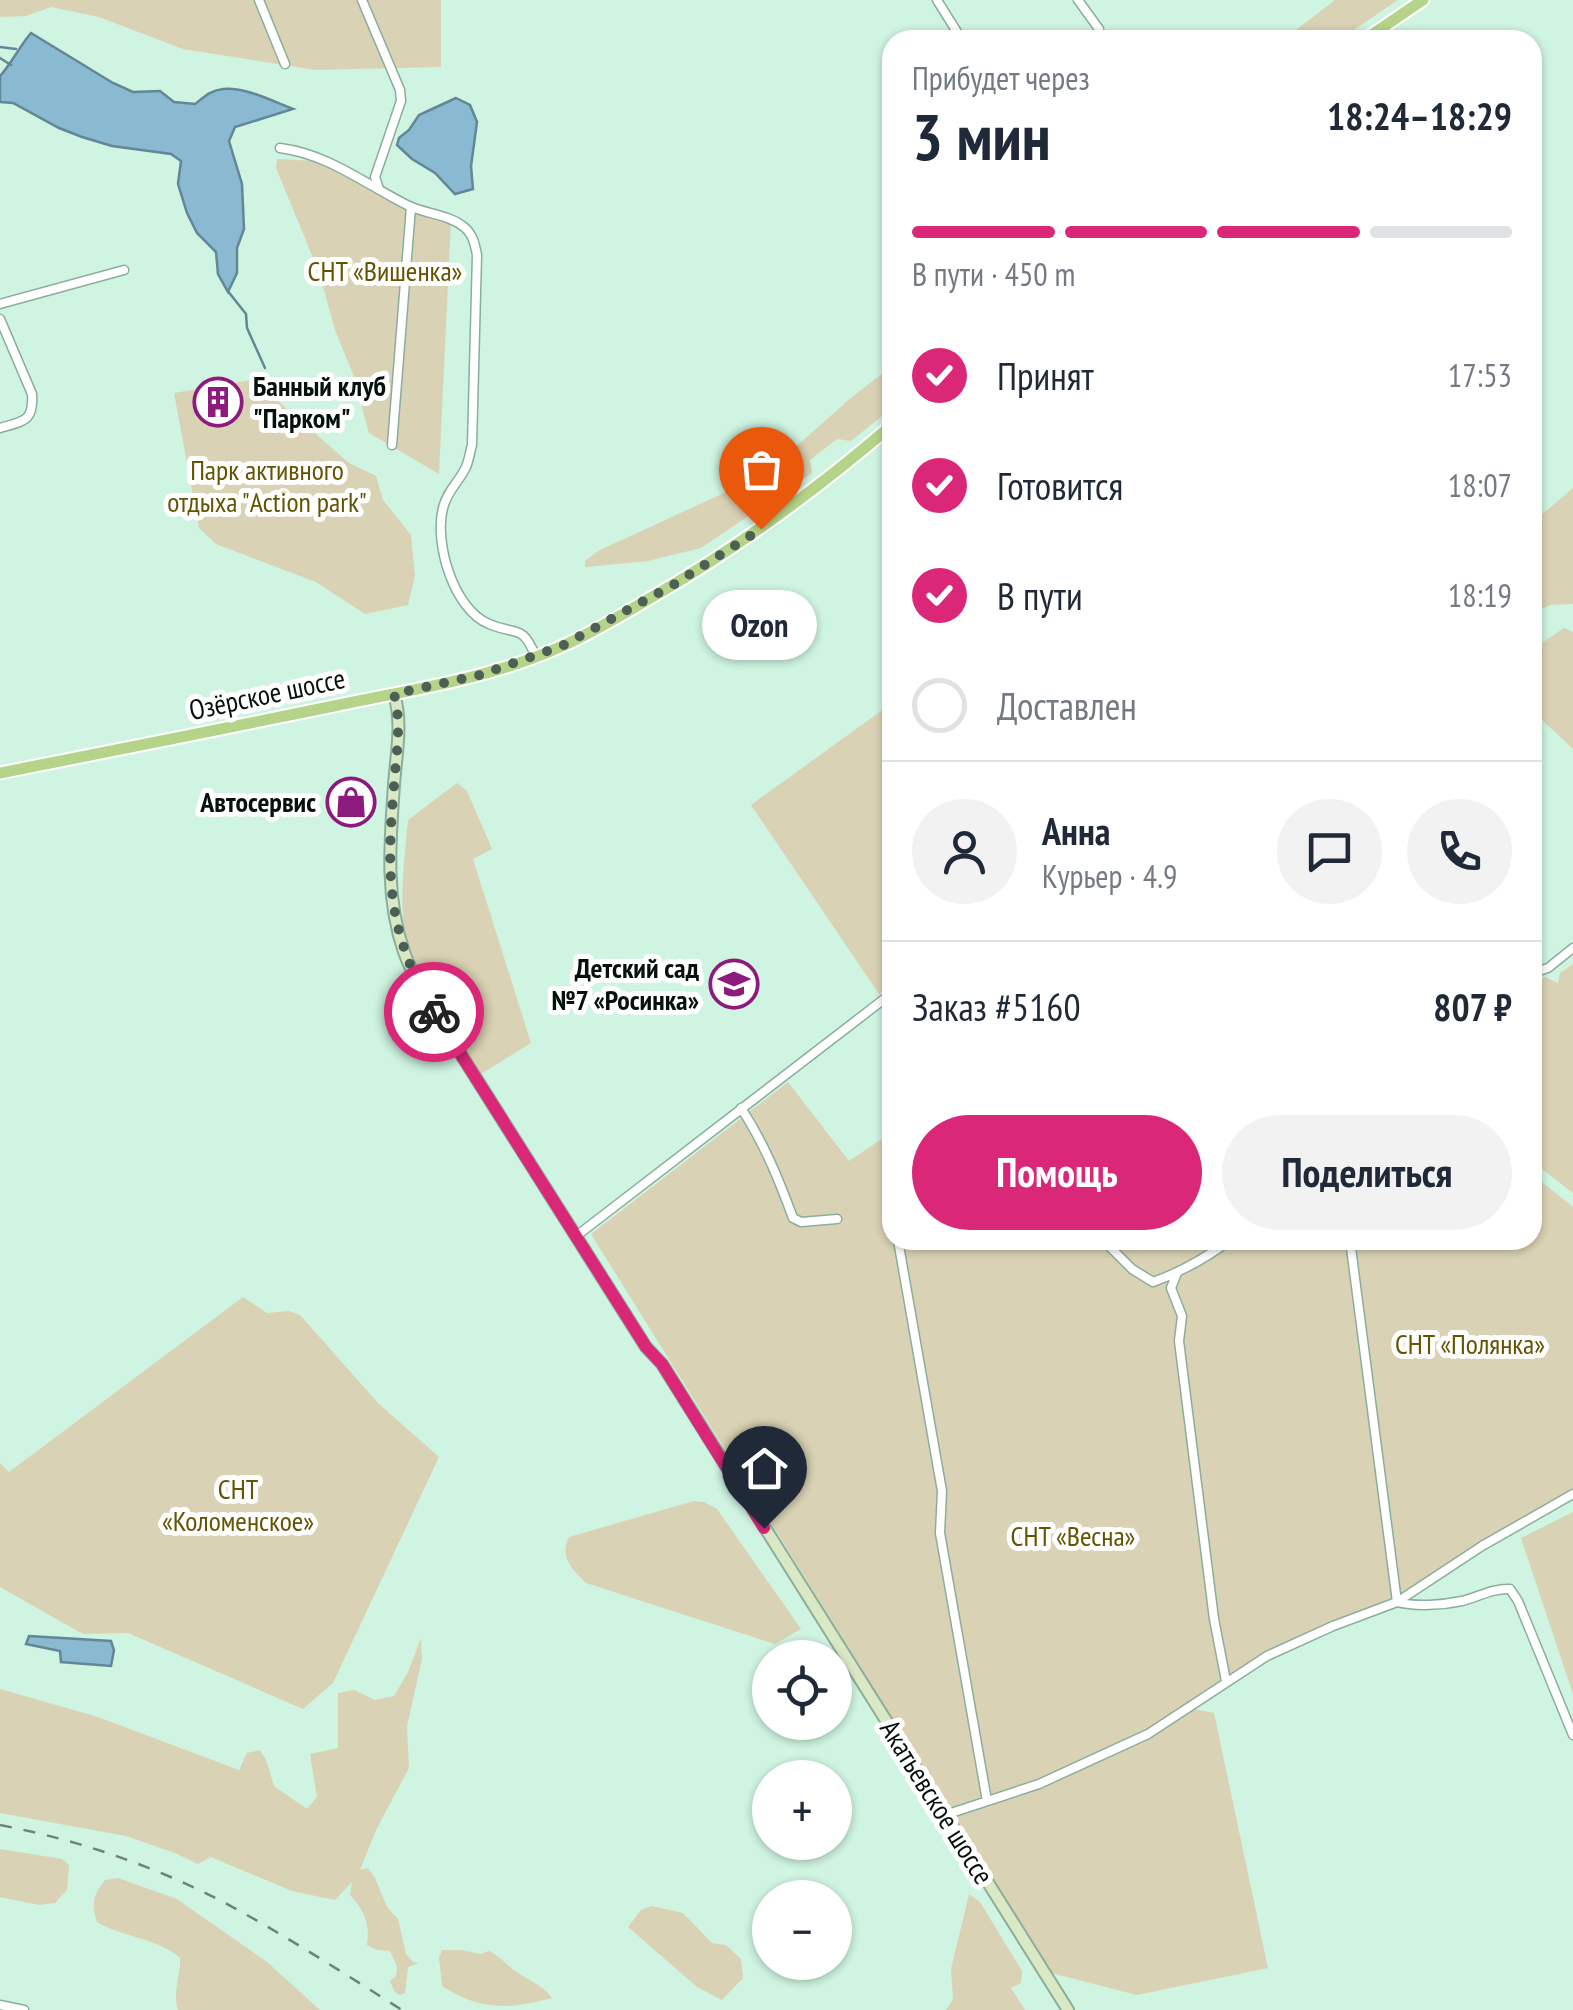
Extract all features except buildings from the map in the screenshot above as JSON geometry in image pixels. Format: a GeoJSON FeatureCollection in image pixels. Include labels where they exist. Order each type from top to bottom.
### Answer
{"type":"FeatureCollection","features":[{"type":"Feature","properties":{"kind":"main road"},"geometry":{"type":"LineString","coordinates":[[1379,30],[1423,0]]}},
{"type":"Feature","properties":{"kind":"main road","name":"Озёрское шоссе"},"geometry":{"type":"LineString","coordinates":[[0,773],[394,694],[480,675],[536,657],[615,618],[744,541],[882,433]]}},
{"type":"Feature","properties":{"kind":"main road","name":"Акатьевское шоссе"},"geometry":{"type":"LineString","coordinates":[[394,694],[400,720],[390,830],[390,884],[406,955],[432,1007],[575,1237],[646,1347],[662,1364],[1068,2010]]}},
{"type":"Feature","properties":{"kind":"street"},"geometry":{"type":"LineString","coordinates":[[259,0],[286,64]]}},
{"type":"Feature","properties":{"kind":"street"},"geometry":{"type":"LineString","coordinates":[[362,0],[400,90],[376,177],[379,189]]}},
{"type":"Feature","properties":{"kind":"street"},"geometry":{"type":"LineString","coordinates":[[938,0],[956,30]]}},
{"type":"Feature","properties":{"kind":"street"},"geometry":{"type":"LineString","coordinates":[[1078,0],[1100,29]]}},
{"type":"Feature","properties":{"kind":"street"},"geometry":{"type":"LineString","coordinates":[[280,148],[320,158],[411,208],[436,213],[471,234],[477,255],[472,445],[465,470],[450,489],[443,507],[440,543],[468,608],[489,624],[528,638],[536,657]]}},
{"type":"Feature","properties":{"kind":"street"},"geometry":{"type":"LineString","coordinates":[[392,446],[411,208]]}},
{"type":"Feature","properties":{"kind":"street"},"geometry":{"type":"LineString","coordinates":[[0,304],[124,270]]}},
{"type":"Feature","properties":{"kind":"street"},"geometry":{"type":"LineString","coordinates":[[0,319],[33,403],[27,419],[0,428]]}},
{"type":"Feature","properties":{"kind":"street"},"geometry":{"type":"LineString","coordinates":[[1542,970],[1573,948]]}},
{"type":"Feature","properties":{"kind":"street"},"geometry":{"type":"LineString","coordinates":[[575,1237],[882,1001]]}},
{"type":"Feature","properties":{"kind":"street"},"geometry":{"type":"LineString","coordinates":[[741,1108],[776,1172],[793,1218],[802,1222],[838,1220]]}},
{"type":"Feature","properties":{"kind":"street"},"geometry":{"type":"LineString","coordinates":[[900,1250],[942,1491],[940,1533],[987,1801]]}},
{"type":"Feature","properties":{"kind":"street"},"geometry":{"type":"LineString","coordinates":[[1112,1250],[1153,1282],[1217,1250]]}},
{"type":"Feature","properties":{"kind":"street"},"geometry":{"type":"LineString","coordinates":[[1351,1250],[1397,1602]]}},
{"type":"Feature","properties":{"kind":"street"},"geometry":{"type":"LineString","coordinates":[[1176,1273],[1171,1288],[1182,1316],[1179,1341],[1214,1619],[1226,1682]]}},
{"type":"Feature","properties":{"kind":"street"},"geometry":{"type":"LineString","coordinates":[[950,1813],[1039,1784],[1148,1734],[1267,1656],[1397,1602],[1482,1546],[1573,1494]]}},
{"type":"Feature","properties":{"kind":"street"},"geometry":{"type":"LineString","coordinates":[[1397,1602],[1408,1605],[1460,1601],[1500,1588],[1510,1589],[1573,1735]]}},
{"type":"Feature","properties":{"kind":"street"},"geometry":{"type":"LineString","coordinates":[[0,2005],[24,2010]]}},
{"type":"Feature","properties":{"kind":"green space"},"geometry":{"type":"Polygon","coordinates":[[[0,0],[441,0],[441,67],[316,70],[183,49],[99,17],[51,7],[26,16],[0,17],[0,0]]]}},
{"type":"Feature","properties":{"kind":"green space"},"geometry":{"type":"Polygon","coordinates":[[[1335,0],[1398,0],[1354,30],[1296,30],[1335,0]]]}},
{"type":"Feature","properties":{"kind":"green space","name":"СНТ «Вишенка»"},"geometry":{"type":"Polygon","coordinates":[[[277,159],[316,161],[410,212],[451,220],[439,474],[369,433],[319,272],[276,168],[277,159]]]}},
{"type":"Feature","properties":{"kind":"green space"},"geometry":{"type":"Polygon","coordinates":[[[882,374],[882,416],[851,441],[837,439],[810,460],[812,473],[701,548],[648,561],[585,567],[585,561],[598,551],[765,474],[882,374]]]}},
{"type":"Feature","properties":{"kind":"green space","name":"Парк активного отдыха \"Action park\""},"geometry":{"type":"Polygon","coordinates":[[[264,378],[270,394],[349,463],[376,476],[383,500],[411,535],[415,576],[408,605],[365,614],[316,582],[216,544],[199,528],[174,393],[264,378]]]}},
{"type":"Feature","properties":{"kind":"green space"},"geometry":{"type":"Polygon","coordinates":[[[1573,488],[1573,604],[1542,608],[1542,514],[1573,488]]]}},
{"type":"Feature","properties":{"kind":"green space"},"geometry":{"type":"Polygon","coordinates":[[[1564,628],[1573,632],[1573,749],[1542,720],[1542,643],[1564,628]]]}},
{"type":"Feature","properties":{"kind":"green space"},"geometry":{"type":"Polygon","coordinates":[[[882,710],[879,994],[751,805],[882,710]]]}},
{"type":"Feature","properties":{"kind":"green space"},"geometry":{"type":"Polygon","coordinates":[[[457,783],[467,791],[492,849],[473,859],[531,1043],[481,1074],[422,979],[408,945],[403,916],[408,820],[457,783]]]}},
{"type":"Feature","properties":{"kind":"green space"},"geometry":{"type":"Polygon","coordinates":[[[1573,964],[1573,1193],[1542,1169],[1542,979],[1558,983],[1560,973],[1573,964]]]}},
{"type":"Feature","properties":{"kind":"green space"},"geometry":{"type":"Polygon","coordinates":[[[788,1082],[849,1161],[882,1139],[882,1250],[1542,1250],[1542,1182],[1573,1207],[1573,1494],[1397,1602],[1267,1656],[1189,1708],[1214,1713],[1268,1968],[1137,1995],[1051,1973],[852,1653],[852,1640],[844,1640],[591,1234],[788,1082]]]}},
{"type":"Feature","properties":{"kind":"green space","name":"СНТ «Коломенское»"},"geometry":{"type":"Polygon","coordinates":[[[243,1297],[267,1313],[289,1311],[300,1315],[378,1403],[439,1457],[333,1683],[303,1709],[128,1633],[83,1634],[0,1587],[0,1463],[9,1472],[243,1297]]]}},
{"type":"Feature","properties":{"kind":"green space"},"geometry":{"type":"Polygon","coordinates":[[[694,1501],[704,1502],[717,1509],[801,1629],[782,1640],[763,1640],[586,1583],[568,1562],[565,1551],[569,1537],[694,1501]]]}},
{"type":"Feature","properties":{"kind":"green space"},"geometry":{"type":"Polygon","coordinates":[[[1573,1512],[1573,1694],[1521,1538],[1573,1512]]]}},
{"type":"Feature","properties":{"kind":"green space"},"geometry":{"type":"Polygon","coordinates":[[[421,1638],[422,1659],[407,1726],[409,1768],[360,1870],[368,1868],[375,1878],[387,1907],[398,1919],[406,1954],[419,1963],[408,1967],[405,1993],[394,1991],[390,1981],[396,1976],[397,1967],[390,1951],[367,1945],[365,1918],[350,1895],[352,1882],[335,1900],[292,1891],[211,1857],[198,1864],[126,1836],[0,1813],[0,1689],[98,1717],[239,1770],[247,1753],[260,1750],[274,1786],[307,1809],[317,1797],[310,1754],[338,1748],[338,1693],[354,1690],[375,1700],[394,1696],[421,1638]]]}},
{"type":"Feature","properties":{"kind":"green space"},"geometry":{"type":"Polygon","coordinates":[[[0,1849],[62,1859],[69,1865],[67,1890],[55,1903],[39,1905],[0,1897],[0,1849]]]}},
{"type":"Feature","properties":{"kind":"green space"},"geometry":{"type":"Polygon","coordinates":[[[118,1878],[177,1899],[267,1962],[320,2010],[178,2010],[180,1958],[162,1946],[97,1922],[94,1900],[98,1890],[105,1880],[118,1878]]]}},
{"type":"Feature","properties":{"kind":"green space"},"geometry":{"type":"Polygon","coordinates":[[[969,1894],[980,1902],[1022,1971],[1021,1983],[1011,1988],[1025,2010],[946,2010],[953,1999],[951,1969],[969,1894]]]}},
{"type":"Feature","properties":{"kind":"green space"},"geometry":{"type":"Polygon","coordinates":[[[652,1906],[683,1913],[712,1943],[726,1945],[741,1959],[743,1978],[722,2000],[697,1987],[628,1927],[641,1910],[652,1906]]]}},
{"type":"Feature","properties":{"kind":"green space"},"geometry":{"type":"Polygon","coordinates":[[[442,1950],[481,1954],[489,1951],[552,1998],[508,2006],[469,2000],[442,1986],[442,1950]]]}},
{"type":"Feature","properties":{"kind":"water"},"geometry":{"type":"Polygon","coordinates":[[[31,33],[133,92],[160,91],[174,102],[195,104],[215,91],[232,89],[293,109],[235,127],[229,141],[242,184],[244,229],[237,248],[237,273],[228,292],[218,274],[216,252],[197,233],[187,213],[178,184],[181,161],[171,154],[112,146],[82,137],[13,103],[0,102],[0,76],[31,33]]]}},
{"type":"Feature","properties":{"kind":"water"},"geometry":{"type":"Polygon","coordinates":[[[456,98],[470,105],[477,122],[471,166],[473,189],[455,194],[435,173],[397,145],[419,115],[456,98]]]}},
{"type":"Feature","properties":{"kind":"water"},"geometry":{"type":"Polygon","coordinates":[[[29,1636],[111,1641],[111,1666],[61,1662],[60,1651],[26,1644],[29,1636]]]}},
{"type":"Feature","properties":{"kind":"waterway"},"geometry":{"type":"LineString","coordinates":[[0,47],[16,49]]}},
{"type":"Feature","properties":{"kind":"waterway"},"geometry":{"type":"LineString","coordinates":[[0,58],[11,65]]}},
{"type":"Feature","properties":{"kind":"waterway"},"geometry":{"type":"LineString","coordinates":[[227,290],[246,314],[247,328],[265,368]]}},
{"type":"Feature","properties":{"kind":"railway"},"geometry":{"type":"LineString","coordinates":[[0,1825],[92,1848],[210,1895],[402,2010]]}},
{"type":"Feature","properties":{"kind":"way so far"},"geometry":{"type":"LineString","coordinates":[[434,1012],[400,938],[390,884],[390,830],[400,720],[394,694],[480,675],[562,646],[673,585],[761,529]]}},
{"type":"Feature","properties":{"kind":"place","name":"Банный клуб \"Парком\""},"geometry":{"type":"Point","coordinates":[218,402]}},
{"type":"Feature","properties":{"kind":"place","name":"Ozon"},"geometry":{"type":"Point","coordinates":[761,529]}},
{"type":"Feature","properties":{"kind":"place","name":"Автосервис"},"geometry":{"type":"Point","coordinates":[351,802]}},
{"type":"Feature","properties":{"kind":"place","name":"Детский сад №7 «Росинка»"},"geometry":{"type":"Point","coordinates":[734,984]}},
{"type":"Feature","properties":{"kind":"route"},"geometry":{"type":"LineString","coordinates":[[434,1012],[764,1528]]}},
{"type":"Feature","properties":{"kind":"park label","name":"СНТ «Полянка»"},"geometry":{"type":"Point","coordinates":[1470,1344]}},
{"type":"Feature","properties":{"kind":"park label","name":"СНТ «Весна»"},"geometry":{"type":"Point","coordinates":[1073,1536]}}]}
